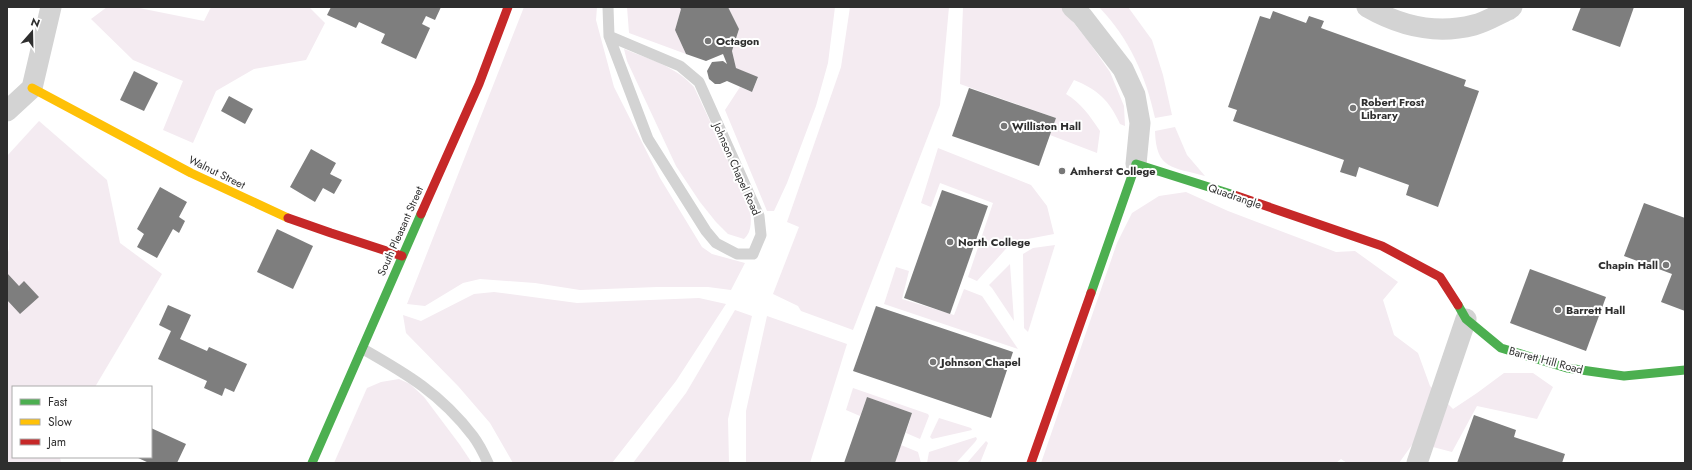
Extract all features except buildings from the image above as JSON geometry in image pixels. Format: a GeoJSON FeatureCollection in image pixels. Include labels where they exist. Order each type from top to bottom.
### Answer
{"type":"FeatureCollection","features":[{"type":"Feature","properties":{"kind":"street"},"geometry":{"type":"LineString","coordinates":[[7,111],[32,88],[51,7]]}},
{"type":"Feature","properties":{"kind":"street","name":"South Pleasant Street"},"geometry":{"type":"LineString","coordinates":[[312,463],[479,84],[508,7]]}},
{"type":"Feature","properties":{"kind":"street"},"geometry":{"type":"LineString","coordinates":[[1031,463],[1136,164],[1140,123],[1135,94],[1123,69],[1082,16],[1072,7]]}},
{"type":"Feature","properties":{"kind":"street"},"geometry":{"type":"LineString","coordinates":[[1367,7],[1401,24],[1438,30],[1474,25],[1512,7]]}},
{"type":"Feature","properties":{"kind":"street","name":"Walnut Street"},"geometry":{"type":"LineString","coordinates":[[32,88],[138,146],[236,194],[289,218],[335,235],[402,256]]}},
{"type":"Feature","properties":{"kind":"street","name":"Quadrangle"},"geometry":{"type":"LineString","coordinates":[[1136,164],[1215,188],[1382,246],[1440,277],[1466,319]]}},
{"type":"Feature","properties":{"kind":"street"},"geometry":{"type":"LineString","coordinates":[[1417,463],[1466,319]]}},
{"type":"Feature","properties":{"kind":"street","name":"Barrett Hill Road"},"geometry":{"type":"LineString","coordinates":[[1466,319],[1501,348],[1567,368],[1624,376],[1685,370]]}},
{"type":"Feature","properties":{"kind":"lane","name":"Johnson Chapel Road"},"geometry":{"type":"LineString","coordinates":[[608,7],[609,36],[648,139],[706,231],[716,243],[737,254],[753,254],[761,235],[759,216],[699,82],[680,66],[609,36]]}},
{"type":"Feature","properties":{"kind":"lane"},"geometry":{"type":"LineString","coordinates":[[363,349],[412,377],[449,407],[474,437],[488,463]]}},
{"type":"Feature","properties":{"kind":"shaded area"},"geometry":{"type":"Polygon","coordinates":[[[107,7],[134,7],[204,21],[211,7],[309,7],[325,23],[306,60],[254,69],[216,91],[193,143],[163,130],[183,81],[133,60],[91,19],[107,7]]]}},
{"type":"Feature","properties":{"kind":"shaded area"},"geometry":{"type":"Polygon","coordinates":[[[524,7],[597,7],[596,20],[614,87],[660,178],[702,247],[712,254],[745,263],[731,290],[708,287],[657,287],[580,290],[535,283],[480,279],[463,283],[425,306],[407,304],[524,7]]]}},
{"type":"Feature","properties":{"kind":"shaded area"},"geometry":{"type":"Polygon","coordinates":[[[627,7],[679,7],[681,9],[675,30],[686,54],[629,33],[627,7]]]}},
{"type":"Feature","properties":{"kind":"shaded area"},"geometry":{"type":"Polygon","coordinates":[[[728,7],[835,7],[828,63],[816,106],[787,183],[774,211],[767,211],[725,110],[740,87],[752,92],[758,78],[736,68],[732,51],[739,29],[728,7]]]}},
{"type":"Feature","properties":{"kind":"shaded area"},"geometry":{"type":"Polygon","coordinates":[[[850,7],[949,7],[940,105],[853,330],[801,311],[798,306],[773,294],[799,227],[787,222],[841,67],[850,7]]]}},
{"type":"Feature","properties":{"kind":"shaded area"},"geometry":{"type":"Polygon","coordinates":[[[963,7],[1061,7],[1089,42],[1110,72],[1124,106],[1125,126],[1120,124],[1112,109],[1102,97],[1089,87],[1074,80],[1066,94],[1081,106],[1100,131],[1097,153],[1050,135],[1056,118],[960,84],[963,7]]]}},
{"type":"Feature","properties":{"kind":"shaded area"},"geometry":{"type":"Polygon","coordinates":[[[1099,7],[1128,7],[1152,40],[1163,75],[1172,115],[1155,118],[1147,87],[1135,58],[1110,19],[1099,7]]]}},
{"type":"Feature","properties":{"kind":"shaded area"},"geometry":{"type":"Polygon","coordinates":[[[624,49],[670,68],[694,87],[750,207],[750,228],[744,239],[728,234],[716,222],[700,202],[676,166],[627,61],[624,49]]]}},
{"type":"Feature","properties":{"kind":"shaded area"},"geometry":{"type":"Polygon","coordinates":[[[39,121],[107,180],[120,243],[162,274],[96,386],[12,386],[12,458],[60,458],[61,463],[7,463],[7,255],[9,249],[7,156],[39,121]]]}},
{"type":"Feature","properties":{"kind":"shaded area"},"geometry":{"type":"Polygon","coordinates":[[[1175,127],[1187,155],[1205,176],[1175,168],[1168,165],[1163,160],[1156,144],[1155,131],[1175,127]]]}},
{"type":"Feature","properties":{"kind":"shaded area"},"geometry":{"type":"Polygon","coordinates":[[[938,148],[1031,185],[1047,206],[1054,234],[1012,242],[977,281],[968,277],[993,203],[940,183],[931,207],[921,203],[938,148]]]}},
{"type":"Feature","properties":{"kind":"shaded area"},"geometry":{"type":"Polygon","coordinates":[[[1186,192],[1228,211],[1336,252],[1355,251],[1398,282],[1383,300],[1394,335],[1418,353],[1430,386],[1453,409],[1504,373],[1533,373],[1553,387],[1537,419],[1477,406],[1452,452],[1414,442],[1399,463],[1347,463],[1341,459],[1336,463],[1041,463],[1117,243],[1132,213],[1159,196],[1186,192]]]}},
{"type":"Feature","properties":{"kind":"shaded area"},"geometry":{"type":"Polygon","coordinates":[[[1055,245],[1028,332],[1024,328],[1023,254],[1033,248],[1055,245]]]}},
{"type":"Feature","properties":{"kind":"shaded area"},"geometry":{"type":"Polygon","coordinates":[[[1010,264],[1014,321],[989,285],[1010,264]]]}},
{"type":"Feature","properties":{"kind":"shaded area"},"geometry":{"type":"Polygon","coordinates":[[[896,267],[909,271],[902,299],[954,315],[964,289],[982,296],[1018,349],[884,304],[896,267]]]}},
{"type":"Feature","properties":{"kind":"shaded area"},"geometry":{"type":"Polygon","coordinates":[[[494,292],[577,303],[699,298],[726,304],[676,381],[612,463],[513,463],[490,423],[458,386],[406,333],[403,315],[421,321],[474,294],[494,292]]]}},
{"type":"Feature","properties":{"kind":"shaded area"},"geometry":{"type":"Polygon","coordinates":[[[735,310],[752,316],[728,419],[729,463],[633,463],[686,393],[735,310]]]}},
{"type":"Feature","properties":{"kind":"shaded area"},"geometry":{"type":"Polygon","coordinates":[[[767,316],[847,344],[810,463],[746,463],[746,411],[767,316]]]}},
{"type":"Feature","properties":{"kind":"shaded area"},"geometry":{"type":"Polygon","coordinates":[[[399,379],[410,384],[424,397],[472,463],[334,463],[367,388],[381,382],[399,379]]]}},
{"type":"Feature","properties":{"kind":"shaded area"},"geometry":{"type":"Polygon","coordinates":[[[853,388],[928,414],[929,416],[920,439],[906,433],[912,413],[867,397],[860,416],[846,410],[853,388]]]}},
{"type":"Feature","properties":{"kind":"shaded area"},"geometry":{"type":"Polygon","coordinates":[[[939,418],[971,428],[972,430],[932,439],[930,437],[939,418]]]}},
{"type":"Feature","properties":{"kind":"shaded area"},"geometry":{"type":"Polygon","coordinates":[[[976,437],[977,439],[975,442],[956,463],[927,463],[929,452],[976,437]]]}},
{"type":"Feature","properties":{"kind":"shaded area"},"geometry":{"type":"Polygon","coordinates":[[[986,441],[988,443],[980,463],[967,463],[986,441]]]}},
{"type":"Feature","properties":{"kind":"shaded area"},"geometry":{"type":"Polygon","coordinates":[[[901,445],[918,452],[921,463],[895,463],[901,445]]]}},
{"type":"Feature","properties":{"kind":"traffic: fast"},"geometry":{"type":"LineString","coordinates":[[1091,293],[1136,164],[1234,195]]}},
{"type":"Feature","properties":{"kind":"traffic: fast"},"geometry":{"type":"LineString","coordinates":[[312,463],[421,214]]}},
{"type":"Feature","properties":{"kind":"traffic: fast"},"geometry":{"type":"LineString","coordinates":[[1458,305],[1466,319],[1501,348],[1567,368],[1624,376],[1685,370]]}},
{"type":"Feature","properties":{"kind":"traffic: slow"},"geometry":{"type":"LineString","coordinates":[[32,88],[191,173],[288,218]]}},
{"type":"Feature","properties":{"kind":"traffic: jam"},"geometry":{"type":"LineString","coordinates":[[421,214],[479,84],[508,7]]}},
{"type":"Feature","properties":{"kind":"traffic: jam"},"geometry":{"type":"LineString","coordinates":[[1234,195],[1382,246],[1440,277],[1458,305]]}},
{"type":"Feature","properties":{"kind":"traffic: jam"},"geometry":{"type":"LineString","coordinates":[[288,218],[402,256]]}},
{"type":"Feature","properties":{"kind":"traffic: jam"},"geometry":{"type":"LineString","coordinates":[[1031,463],[1091,293]]}},
{"type":"Feature","properties":{"kind":"place","name":"Octagon"},"geometry":{"type":"Point","coordinates":[708,41]}},
{"type":"Feature","properties":{"kind":"place","name":"Robert Frost Library"},"geometry":{"type":"Point","coordinates":[1353,108]}},
{"type":"Feature","properties":{"kind":"place","name":"Williston Hall"},"geometry":{"type":"Point","coordinates":[1004,126]}},
{"type":"Feature","properties":{"kind":"place","name":"Amherst College"},"geometry":{"type":"Point","coordinates":[1062,171]}},
{"type":"Feature","properties":{"kind":"place","name":"North College"},"geometry":{"type":"Point","coordinates":[950,242]}},
{"type":"Feature","properties":{"kind":"place","name":"Chapin Hall"},"geometry":{"type":"Point","coordinates":[1666,265]}},
{"type":"Feature","properties":{"kind":"place","name":"Barrett Hall"},"geometry":{"type":"Point","coordinates":[1558,310]}},
{"type":"Feature","properties":{"kind":"place","name":"Johnson Chapel"},"geometry":{"type":"Point","coordinates":[933,362]}}]}
